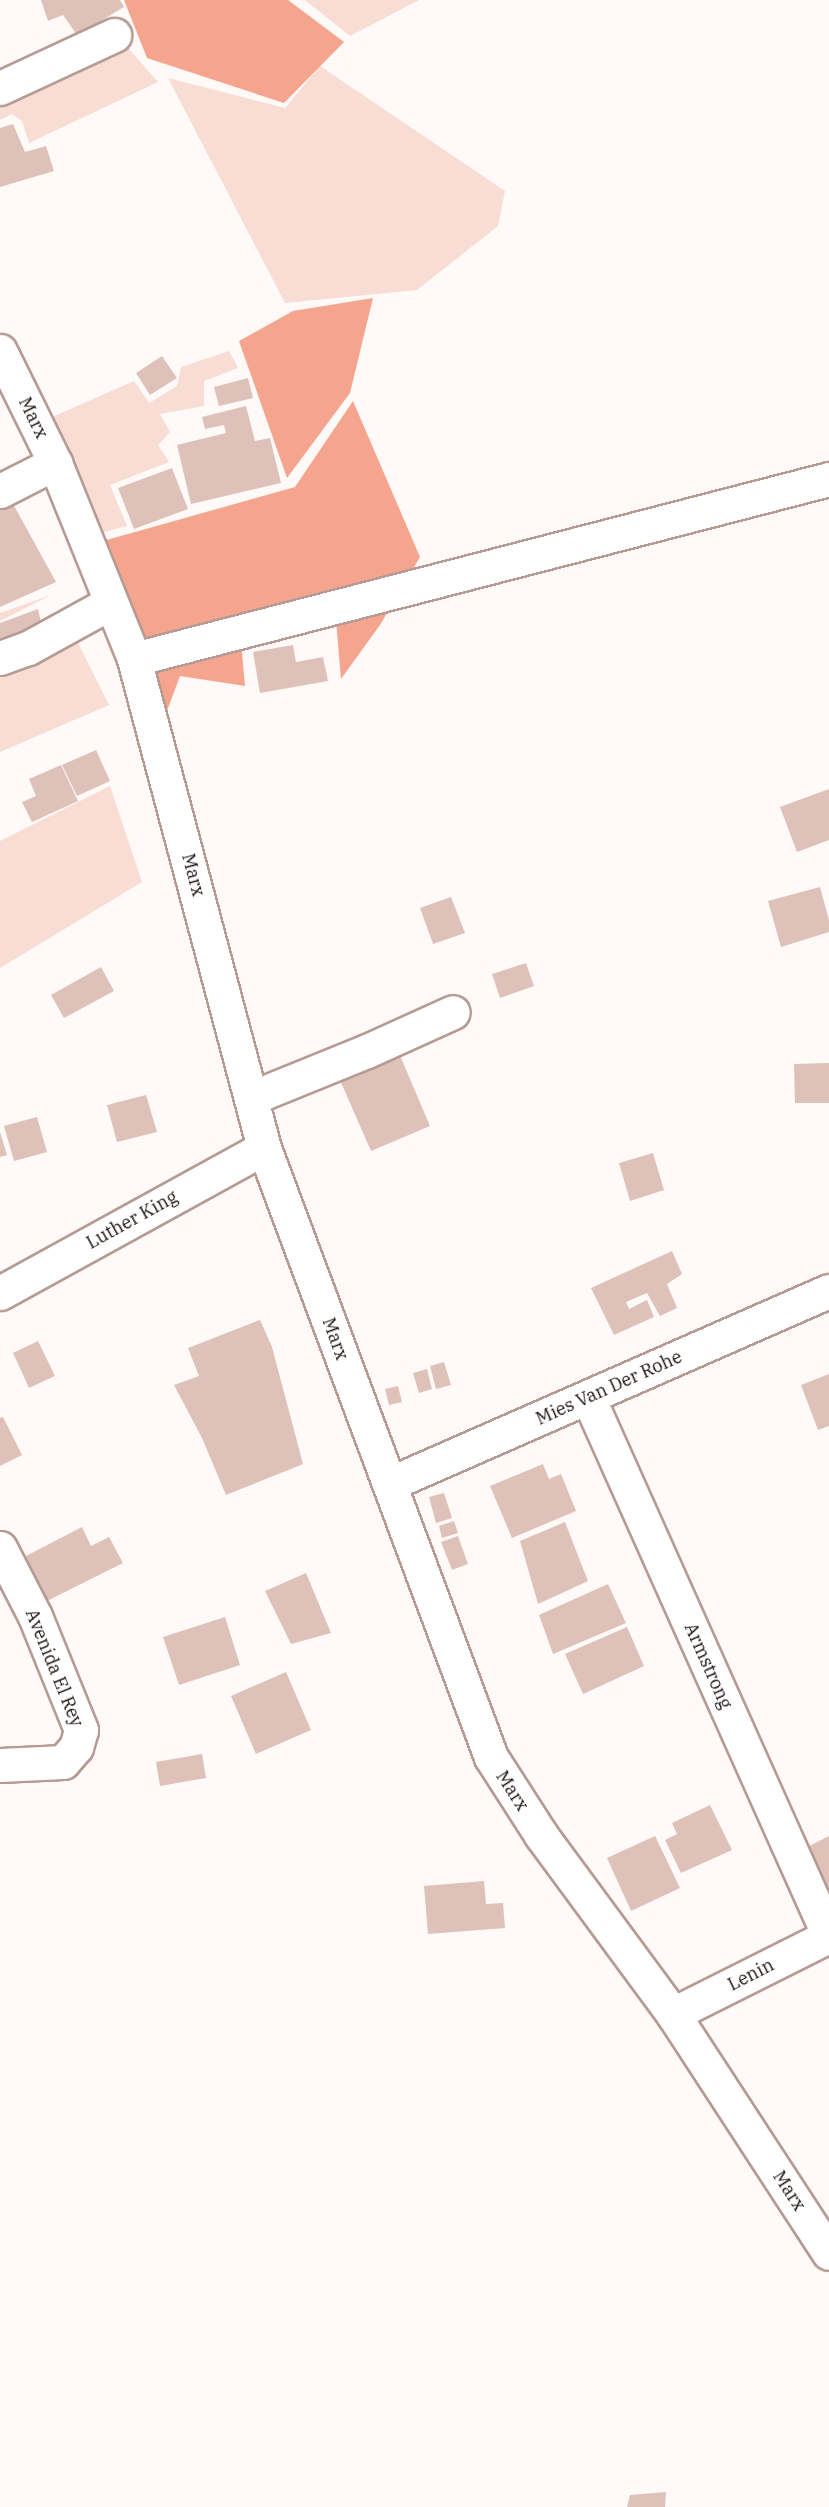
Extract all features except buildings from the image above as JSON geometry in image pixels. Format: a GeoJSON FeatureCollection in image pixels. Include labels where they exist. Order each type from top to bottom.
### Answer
{"type":"FeatureCollection","features":[{"type":"Feature","properties":{"kind":"street"},"geometry":{"type":"LineString","coordinates":[[0,88],[114,35]]}},
{"type":"Feature","properties":{"kind":"street","name":"Marx"},"geometry":{"type":"LineString","coordinates":[[0,351],[55,463],[134,659],[264,1148],[491,1757],[541,1835],[673,2014],[829,2253]]}},
{"type":"Feature","properties":{"kind":"street"},"geometry":{"type":"LineString","coordinates":[[0,491],[55,463]]}},
{"type":"Feature","properties":{"kind":"street"},"geometry":{"type":"LineString","coordinates":[[134,659],[829,479]]}},
{"type":"Feature","properties":{"kind":"street"},"geometry":{"type":"LineString","coordinates":[[0,658],[28,648],[111,603]]}},
{"type":"Feature","properties":{"kind":"street"},"geometry":{"type":"LineString","coordinates":[[251,1098],[367,1051],[453,1012]]}},
{"type":"Feature","properties":{"kind":"street","name":"Luther King"},"geometry":{"type":"LineString","coordinates":[[0,1293],[264,1148]]}},
{"type":"Feature","properties":{"kind":"street","name":"Mies Van Der Rohe"},"geometry":{"type":"LineString","coordinates":[[389,1484],[829,1291]]}},
{"type":"Feature","properties":{"kind":"street","name":"Armstrong"},"geometry":{"type":"LineString","coordinates":[[588,1397],[829,1936]]}},
{"type":"Feature","properties":{"kind":"street","name":"Avenida El Rey"},"geometry":{"type":"LineString","coordinates":[[0,1548],[35,1616],[81,1730],[76,1747],[63,1762],[0,1765]]}},
{"type":"Feature","properties":{"kind":"street","name":"Lenin"},"geometry":{"type":"LineString","coordinates":[[673,2014],[829,1936]]}},
{"type":"Feature","properties":{"kind":"shaded area"},"geometry":{"type":"Polygon","coordinates":[[[124,0],[288,0],[344,42],[284,103],[147,58],[124,0]]]}},
{"type":"Feature","properties":{"kind":"shaded area"},"geometry":{"type":"Polygon","coordinates":[[[305,0],[419,0],[350,36],[305,0]]]}},
{"type":"Feature","properties":{"kind":"shaded area"},"geometry":{"type":"Polygon","coordinates":[[[128,48],[158,82],[29,143],[22,121],[12,114],[0,120],[0,95],[128,48]]]}},
{"type":"Feature","properties":{"kind":"shaded area"},"geometry":{"type":"Polygon","coordinates":[[[320,66],[505,191],[498,226],[417,290],[285,303],[168,78],[285,108],[320,66]]]}},
{"type":"Feature","properties":{"kind":"shaded area"},"geometry":{"type":"Polygon","coordinates":[[[373,298],[350,393],[287,478],[239,341],[293,311],[373,298]]]}},
{"type":"Feature","properties":{"kind":"shaded area"},"geometry":{"type":"Polygon","coordinates":[[[229,351],[238,368],[204,381],[204,406],[160,414],[170,432],[158,445],[169,462],[110,485],[127,526],[78,539],[34,425],[134,381],[149,403],[177,386],[181,367],[229,351]]]}},
{"type":"Feature","properties":{"kind":"shaded area"},"geometry":{"type":"Polygon","coordinates":[[[353,401],[420,557],[380,625],[341,679],[335,608],[240,630],[245,686],[180,676],[158,735],[96,543],[295,487],[353,401]]]}},
{"type":"Feature","properties":{"kind":"shaded area"},"geometry":{"type":"Polygon","coordinates":[[[51,595],[0,621],[0,613],[51,595]]]}},
{"type":"Feature","properties":{"kind":"shaded area"},"geometry":{"type":"Polygon","coordinates":[[[71,629],[109,705],[0,752],[0,671],[71,629]]]}},
{"type":"Feature","properties":{"kind":"shaded area"},"geometry":{"type":"Polygon","coordinates":[[[110,786],[142,882],[0,968],[0,841],[110,786]]]}}]}
